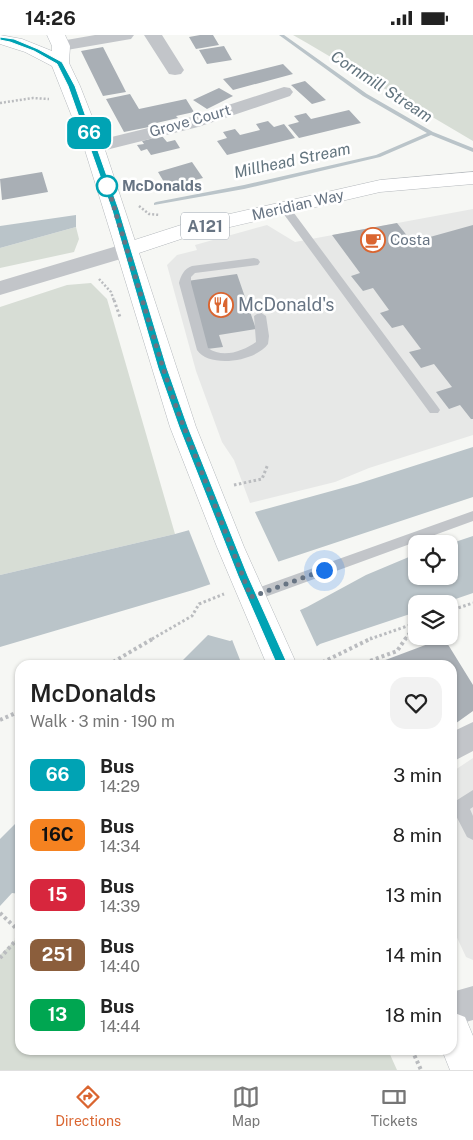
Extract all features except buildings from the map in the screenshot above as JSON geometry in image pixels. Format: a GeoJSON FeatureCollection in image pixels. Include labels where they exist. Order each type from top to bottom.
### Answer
{"type":"FeatureCollection","features":[{"type":"Feature","properties":{"kind":"main road"},"geometry":{"type":"LineString","coordinates":[[0,39],[11,40],[36,50],[59,48],[94,147],[183,427],[222,496],[244,593],[279,660]]}},
{"type":"Feature","properties":{"kind":"main road","name":"Meridian Way"},"geometry":{"type":"LineString","coordinates":[[127,250],[181,232],[380,186],[473,178]]}},
{"type":"Feature","properties":{"kind":"main road"},"geometry":{"type":"LineString","coordinates":[[457,1042],[469,1070]]}},
{"type":"Feature","properties":{"kind":"street"},"geometry":{"type":"LineString","coordinates":[[59,48],[125,35]]}},
{"type":"Feature","properties":{"kind":"street"},"geometry":{"type":"LineString","coordinates":[[153,35],[175,70]]}},
{"type":"Feature","properties":{"kind":"street","name":"Grove Court"},"geometry":{"type":"LineString","coordinates":[[94,147],[191,123],[284,92]]}},
{"type":"Feature","properties":{"kind":"street"},"geometry":{"type":"LineString","coordinates":[[0,288],[127,250]]}},
{"type":"Feature","properties":{"kind":"street"},"geometry":{"type":"LineString","coordinates":[[457,746],[473,735]]}},
{"type":"Feature","properties":{"kind":"street"},"geometry":{"type":"LineString","coordinates":[[457,1008],[473,1003]]}},
{"type":"Feature","properties":{"kind":"lane"},"geometry":{"type":"LineString","coordinates":[[284,207],[434,410]]}},
{"type":"Feature","properties":{"kind":"lane"},"geometry":{"type":"LineString","coordinates":[[254,261],[192,270],[186,276],[185,283],[203,350],[207,354],[225,357],[255,349],[262,344],[263,336],[260,316]]}},
{"type":"Feature","properties":{"kind":"lane"},"geometry":{"type":"LineString","coordinates":[[244,593],[473,516]]}},
{"type":"Feature","properties":{"kind":"lane"},"geometry":{"type":"LineString","coordinates":[[473,797],[460,807],[473,832]]}},
{"type":"Feature","properties":{"kind":"path"},"geometry":{"type":"LineString","coordinates":[[0,103],[33,98],[52,99]]}},
{"type":"Feature","properties":{"kind":"path"},"geometry":{"type":"LineString","coordinates":[[139,205],[154,216]]}},
{"type":"Feature","properties":{"kind":"path"},"geometry":{"type":"LineString","coordinates":[[222,496],[262,479],[268,464]]}},
{"type":"Feature","properties":{"kind":"path"},"geometry":{"type":"LineString","coordinates":[[117,660],[192,616],[199,604],[244,593]]}},
{"type":"Feature","properties":{"kind":"path"},"geometry":{"type":"LineString","coordinates":[[458,608],[473,603]]}},
{"type":"Feature","properties":{"kind":"path"},"geometry":{"type":"LineString","coordinates":[[327,660],[378,635],[408,626]]}},
{"type":"Feature","properties":{"kind":"path"},"geometry":{"type":"LineString","coordinates":[[373,660],[397,651],[408,635]]}},
{"type":"Feature","properties":{"kind":"path"},"geometry":{"type":"LineString","coordinates":[[0,720],[15,713]]}},
{"type":"Feature","properties":{"kind":"path"},"geometry":{"type":"LineString","coordinates":[[2,915],[15,927]]}},
{"type":"Feature","properties":{"kind":"path"},"geometry":{"type":"LineString","coordinates":[[0,958],[15,942]]}},
{"type":"Feature","properties":{"kind":"path"},"geometry":{"type":"LineString","coordinates":[[414,1055],[421,1070]]}},
{"type":"Feature","properties":{"kind":"shaded area"},"geometry":{"type":"Polygon","coordinates":[[[293,35],[473,35],[473,141],[307,43],[293,35]]]}},
{"type":"Feature","properties":{"kind":"shaded area"},"geometry":{"type":"Polygon","coordinates":[[[473,209],[473,435],[369,468],[335,482],[250,503],[234,460],[222,442],[196,371],[167,265],[177,255],[197,250],[195,245],[267,225],[295,242],[473,209]]]}},
{"type":"Feature","properties":{"kind":"shaded area"},"geometry":{"type":"Polygon","coordinates":[[[76,215],[76,227],[0,248],[0,226],[76,215]]]}},
{"type":"Feature","properties":{"kind":"shaded area"},"geometry":{"type":"Polygon","coordinates":[[[76,227],[79,239],[74,252],[0,268],[0,248],[76,227]]]}},
{"type":"Feature","properties":{"kind":"shaded area"},"geometry":{"type":"Polygon","coordinates":[[[91,283],[107,299],[175,534],[0,575],[0,307],[67,285],[91,283]]]}},
{"type":"Feature","properties":{"kind":"shaded area"},"geometry":{"type":"Polygon","coordinates":[[[473,447],[473,497],[193,590],[0,647],[0,575],[175,534],[357,484],[473,447]]]}},
{"type":"Feature","properties":{"kind":"shaded area"},"geometry":{"type":"Polygon","coordinates":[[[473,536],[473,593],[458,598],[458,595],[408,595],[408,615],[320,644],[299,660],[183,660],[208,635],[230,641],[307,607],[366,575],[408,557],[408,585],[458,585],[458,541],[473,536]]]}},
{"type":"Feature","properties":{"kind":"shaded area"},"geometry":{"type":"Polygon","coordinates":[[[473,758],[473,960],[466,957],[457,938],[457,769],[473,758]]]}},
{"type":"Feature","properties":{"kind":"shaded area"},"geometry":{"type":"Polygon","coordinates":[[[15,824],[15,893],[12,893],[0,906],[0,839],[15,824]]]}},
{"type":"Feature","properties":{"kind":"shaded area"},"geometry":{"type":"Polygon","coordinates":[[[15,940],[15,1055],[390,1055],[397,1070],[0,1070],[0,955],[15,940]]]}},
{"type":"Feature","properties":{"kind":"pier"},"geometry":{"type":"Polygon","coordinates":[[[254,510],[279,563],[211,586],[188,528],[254,510]]]}},
{"type":"Feature","properties":{"kind":"pier"},"geometry":{"type":"Polygon","coordinates":[[[299,608],[318,649],[303,660],[240,660],[231,637],[299,608]]]}},
{"type":"Feature","properties":{"kind":"waterway","name":"Cornmill Stream"},"geometry":{"type":"LineString","coordinates":[[281,35],[365,95],[431,133]]}},
{"type":"Feature","properties":{"kind":"waterway","name":"Millhead Stream"},"geometry":{"type":"LineString","coordinates":[[156,204],[244,187],[378,156],[431,133]]}},
{"type":"Feature","properties":{"kind":"waterway","name":"Cornmill Stream"},"geometry":{"type":"LineString","coordinates":[[431,133],[473,150]]}},
{"type":"Feature","properties":{"kind":"bus line","name":"66"},"geometry":{"type":"LineString","coordinates":[[0,39],[11,40],[36,50],[60,63],[71,86],[115,210],[183,427],[243,576],[280,660]]}},
{"type":"Feature","properties":{"kind":"place","name":"McDonalds"},"geometry":{"type":"Point","coordinates":[107,186]}},
{"type":"Feature","properties":{"kind":"place","name":"Costa"},"geometry":{"type":"Point","coordinates":[373,240]}},
{"type":"Feature","properties":{"kind":"place","name":"McDonald's"},"geometry":{"type":"Point","coordinates":[221,305]}},
{"type":"Feature","properties":{"kind":"route"},"geometry":{"type":"LineString","coordinates":[[107,186],[107,184],[178,412],[251,597],[324,570]]}}]}
